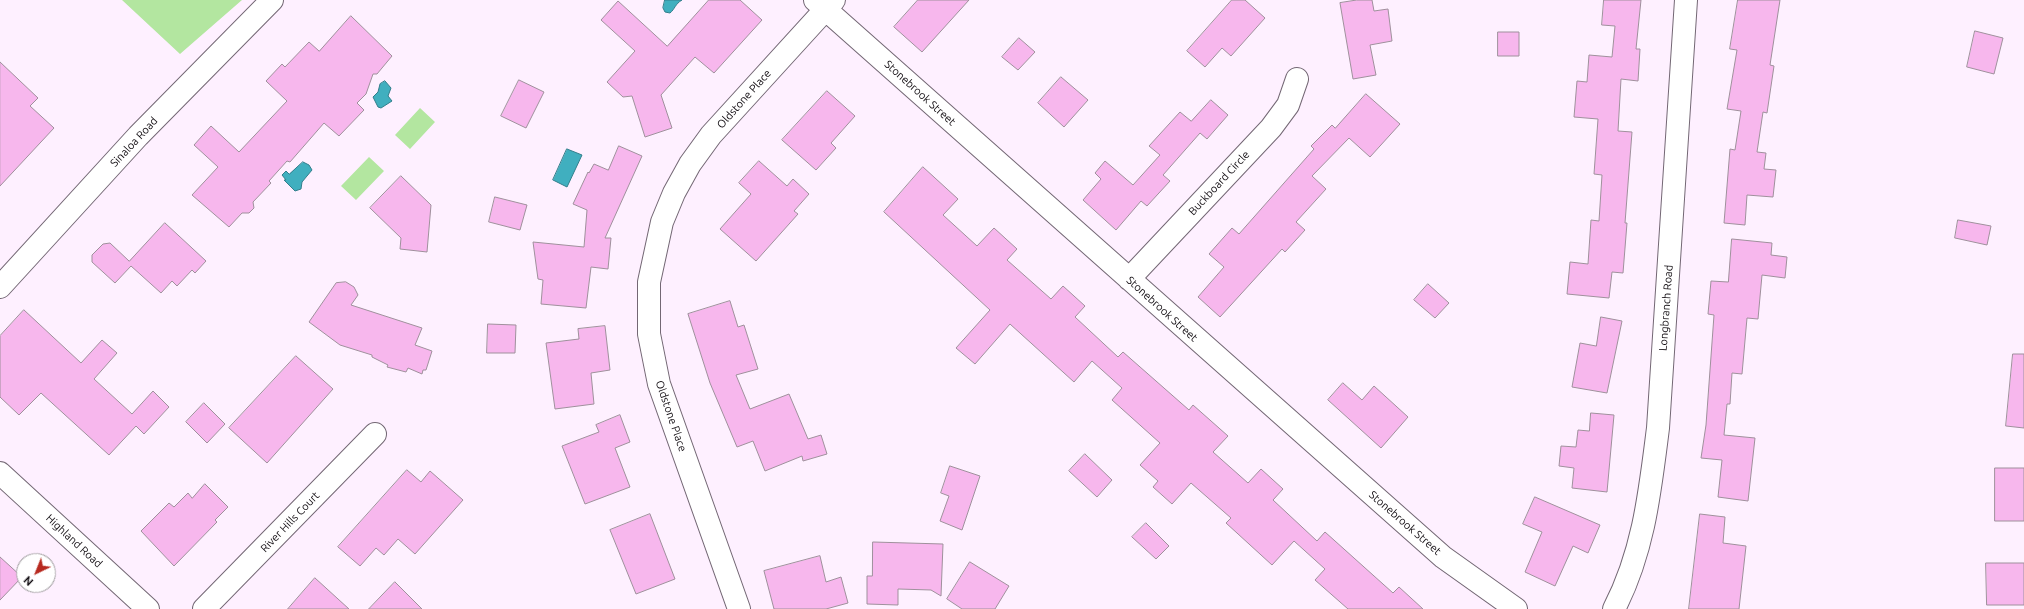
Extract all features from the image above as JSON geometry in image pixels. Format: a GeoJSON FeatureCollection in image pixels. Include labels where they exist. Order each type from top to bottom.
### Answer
{"type":"FeatureCollection","features":[{"type":"Feature","properties":{"kind":"street","name":"Sinaloa Road"},"geometry":{"type":"LineString","coordinates":[[0,287],[138,136],[272,0]]}},
{"type":"Feature","properties":{"kind":"street","name":"Longbranch Road"},"geometry":{"type":"LineString","coordinates":[[1614,609],[1640,543],[1658,428],[1686,0]]}},
{"type":"Feature","properties":{"kind":"street","name":"Stonebrook Street"},"geometry":{"type":"LineString","coordinates":[[825,3],[1129,279],[1442,557],[1516,609]]}},
{"type":"Feature","properties":{"kind":"street","name":"Oldstone Place"},"geometry":{"type":"LineString","coordinates":[[739,609],[659,384],[649,334],[649,282],[662,222],[674,193],[690,164],[711,135],[825,3]]}},
{"type":"Feature","properties":{"kind":"street","name":"Buckboard Circle"},"geometry":{"type":"LineString","coordinates":[[1129,279],[1271,128],[1288,105],[1297,79]]}},
{"type":"Feature","properties":{"kind":"street","name":"River Hills Court"},"geometry":{"type":"LineString","coordinates":[[204,609],[375,434]]}},
{"type":"Feature","properties":{"kind":"street","name":"Highland Road"},"geometry":{"type":"LineString","coordinates":[[0,473],[148,609]]}},
{"type":"Feature","properties":{"kind":"green space"},"geometry":{"type":"Polygon","coordinates":[[[122,0],[242,0],[180,54],[122,0]]]}},
{"type":"Feature","properties":{"kind":"green space"},"geometry":{"type":"Polygon","coordinates":[[[420,108],[435,122],[410,149],[395,135],[420,108]]]}},
{"type":"Feature","properties":{"kind":"green space"},"geometry":{"type":"Polygon","coordinates":[[[369,157],[384,171],[356,200],[341,186],[369,157]]]}},
{"type":"Feature","properties":{"kind":"water"},"geometry":{"type":"Polygon","coordinates":[[[665,0],[682,0],[670,13],[665,12],[663,8],[665,0]]]}},
{"type":"Feature","properties":{"kind":"water"},"geometry":{"type":"Polygon","coordinates":[[[385,81],[391,88],[388,96],[392,101],[381,108],[378,107],[373,97],[378,92],[380,84],[385,81]]]}},
{"type":"Feature","properties":{"kind":"water"},"geometry":{"type":"Polygon","coordinates":[[[567,149],[582,155],[567,187],[553,180],[567,149]]]}},
{"type":"Feature","properties":{"kind":"water"},"geometry":{"type":"Polygon","coordinates":[[[303,162],[309,165],[312,170],[302,182],[301,189],[295,191],[284,180],[286,180],[282,175],[286,171],[289,174],[303,162]]]}},
{"type":"Feature","properties":{"kind":"building"},"geometry":{"type":"Polygon","coordinates":[[[709,0],[740,0],[762,20],[714,73],[695,57],[661,95],[672,128],[645,137],[632,96],[623,97],[607,82],[635,51],[601,20],[618,1],[667,46],[709,0]]]}},
{"type":"Feature","properties":{"kind":"building"},"geometry":{"type":"Polygon","coordinates":[[[918,0],[969,0],[922,52],[894,27],[918,0]]]}},
{"type":"Feature","properties":{"kind":"building"},"geometry":{"type":"Polygon","coordinates":[[[1232,0],[1245,0],[1265,18],[1231,56],[1222,48],[1205,67],[1187,51],[1232,0]]]}},
{"type":"Feature","properties":{"kind":"building"},"geometry":{"type":"Polygon","coordinates":[[[1357,0],[1372,0],[1374,11],[1388,9],[1392,41],[1370,45],[1376,75],[1353,79],[1340,3],[1357,0]]]}},
{"type":"Feature","properties":{"kind":"building"},"geometry":{"type":"Polygon","coordinates":[[[1604,0],[1641,0],[1636,49],[1640,49],[1638,81],[1621,79],[1618,131],[1632,132],[1623,273],[1612,272],[1609,298],[1567,294],[1570,262],[1588,264],[1591,220],[1599,221],[1602,175],[1594,174],[1598,119],[1574,117],[1577,81],[1587,82],[1589,55],[1612,57],[1615,26],[1602,25],[1604,0]]]}},
{"type":"Feature","properties":{"kind":"building"},"geometry":{"type":"Polygon","coordinates":[[[1738,0],[1780,0],[1770,65],[1774,66],[1767,113],[1763,112],[1757,152],[1766,153],[1764,169],[1776,170],[1773,197],[1747,195],[1745,225],[1724,223],[1730,149],[1735,150],[1741,111],[1727,109],[1737,50],[1730,49],[1738,0]]]}},
{"type":"Feature","properties":{"kind":"building"},"geometry":{"type":"Polygon","coordinates":[[[351,16],[392,56],[377,74],[373,74],[366,94],[357,103],[364,110],[339,136],[324,123],[290,162],[287,161],[269,181],[271,183],[253,202],[254,208],[249,213],[242,213],[229,227],[192,195],[218,167],[194,145],[211,126],[239,152],[287,101],[266,81],[282,64],[285,67],[309,42],[319,51],[351,16]]]}},
{"type":"Feature","properties":{"kind":"building"},"geometry":{"type":"Polygon","coordinates":[[[1975,31],[2003,38],[1994,74],[1967,67],[1975,31]]]}},
{"type":"Feature","properties":{"kind":"building"},"geometry":{"type":"Polygon","coordinates":[[[1498,32],[1519,32],[1519,56],[1498,56],[1498,32]]]}},
{"type":"Feature","properties":{"kind":"building"},"geometry":{"type":"Polygon","coordinates":[[[1019,38],[1035,52],[1018,70],[1002,57],[1019,38]]]}},
{"type":"Feature","properties":{"kind":"building"},"geometry":{"type":"Polygon","coordinates":[[[0,62],[38,98],[30,106],[54,128],[0,186],[0,62]]]}},
{"type":"Feature","properties":{"kind":"building"},"geometry":{"type":"Polygon","coordinates":[[[1061,77],[1088,100],[1064,127],[1038,103],[1061,77]]]}},
{"type":"Feature","properties":{"kind":"building"},"geometry":{"type":"Polygon","coordinates":[[[519,80],[544,92],[526,128],[501,116],[519,80]]]}},
{"type":"Feature","properties":{"kind":"building"},"geometry":{"type":"Polygon","coordinates":[[[827,91],[855,116],[831,143],[836,148],[816,170],[782,140],[827,91]]]}},
{"type":"Feature","properties":{"kind":"building"},"geometry":{"type":"Polygon","coordinates":[[[1366,94],[1400,124],[1370,157],[1349,138],[1312,176],[1326,189],[1296,222],[1305,230],[1285,252],[1282,249],[1220,317],[1198,297],[1224,267],[1209,254],[1232,228],[1239,234],[1314,149],[1311,146],[1332,125],[1335,128],[1366,94]]]}},
{"type":"Feature","properties":{"kind":"building"},"geometry":{"type":"Polygon","coordinates":[[[1211,100],[1228,115],[1207,139],[1200,133],[1163,175],[1170,181],[1147,206],[1141,201],[1116,230],[1083,200],[1101,179],[1095,173],[1105,161],[1133,185],[1160,155],[1149,146],[1180,112],[1191,121],[1211,100]]]}},
{"type":"Feature","properties":{"kind":"building"},"geometry":{"type":"Polygon","coordinates":[[[619,146],[642,156],[605,238],[611,238],[608,269],[591,267],[586,308],[541,304],[543,280],[538,279],[533,242],[584,247],[587,210],[573,204],[588,172],[589,173],[594,164],[608,170],[619,146]]]}},
{"type":"Feature","properties":{"kind":"building"},"geometry":{"type":"Polygon","coordinates":[[[759,161],[787,186],[793,179],[809,194],[794,211],[798,214],[756,261],[720,229],[751,194],[739,183],[759,161]]]}},
{"type":"Feature","properties":{"kind":"building"},"geometry":{"type":"Polygon","coordinates":[[[923,167],[958,199],[943,215],[977,246],[994,228],[1017,249],[1007,260],[1051,299],[1063,286],[1085,306],[1075,317],[1118,357],[1123,352],[1189,410],[1193,405],[1228,436],[1213,452],[1248,483],[1261,469],[1283,489],[1273,500],[1317,541],[1325,532],[1393,593],[1399,587],[1423,609],[1348,609],[1315,580],[1325,569],[1294,541],[1272,565],[1226,523],[1231,518],[1191,483],[1172,504],[1153,487],[1158,481],[1140,465],[1160,443],[1112,400],[1122,388],[1092,361],[1074,382],[1010,324],[975,364],[956,348],[990,310],[884,212],[923,167]]]}},
{"type":"Feature","properties":{"kind":"building"},"geometry":{"type":"Polygon","coordinates":[[[401,176],[431,205],[427,252],[400,249],[401,238],[370,208],[401,176]]]}},
{"type":"Feature","properties":{"kind":"building"},"geometry":{"type":"Polygon","coordinates":[[[495,197],[527,205],[520,230],[489,222],[495,197]]]}},
{"type":"Feature","properties":{"kind":"building"},"geometry":{"type":"Polygon","coordinates":[[[1958,220],[1991,226],[1987,245],[1955,238],[1958,220]]]}},
{"type":"Feature","properties":{"kind":"building"},"geometry":{"type":"Polygon","coordinates":[[[165,223],[206,261],[195,273],[192,270],[177,286],[172,281],[161,293],[131,266],[115,283],[92,262],[92,255],[103,244],[110,243],[129,261],[165,223]]]}},
{"type":"Feature","properties":{"kind":"building"},"geometry":{"type":"Polygon","coordinates":[[[1732,239],[1772,243],[1771,255],[1787,257],[1785,278],[1762,275],[1758,319],[1747,318],[1742,374],[1732,373],[1730,404],[1727,404],[1724,435],[1755,438],[1748,501],[1718,497],[1722,460],[1701,458],[1706,425],[1714,315],[1708,314],[1711,281],[1728,282],[1732,239]]]}},
{"type":"Feature","properties":{"kind":"building"},"geometry":{"type":"Polygon","coordinates":[[[346,282],[354,287],[358,295],[351,305],[422,328],[415,345],[432,351],[426,370],[423,370],[422,374],[408,368],[406,372],[387,367],[388,365],[372,357],[372,355],[340,345],[309,322],[336,283],[346,282]]]}},
{"type":"Feature","properties":{"kind":"building"},"geometry":{"type":"Polygon","coordinates":[[[1428,284],[1449,303],[1435,318],[1414,300],[1428,284]]]}},
{"type":"Feature","properties":{"kind":"building"},"geometry":{"type":"Polygon","coordinates":[[[730,301],[738,327],[744,325],[758,369],[736,375],[750,409],[789,394],[808,439],[821,435],[827,454],[803,461],[802,456],[765,471],[753,441],[737,447],[710,383],[688,314],[730,301]]]}},
{"type":"Feature","properties":{"kind":"building"},"geometry":{"type":"Polygon","coordinates":[[[24,310],[81,363],[102,340],[117,353],[94,379],[132,414],[153,391],[169,407],[144,434],[136,426],[109,455],[41,393],[19,415],[0,397],[0,336],[24,310]]]}},
{"type":"Feature","properties":{"kind":"building"},"geometry":{"type":"Polygon","coordinates":[[[1601,317],[1622,321],[1607,393],[1572,387],[1580,343],[1596,346],[1601,317]]]}},
{"type":"Feature","properties":{"kind":"building"},"geometry":{"type":"Polygon","coordinates":[[[488,324],[516,325],[515,353],[487,353],[488,324]]]}},
{"type":"Feature","properties":{"kind":"building"},"geometry":{"type":"Polygon","coordinates":[[[605,326],[610,370],[591,373],[594,404],[555,409],[546,343],[579,339],[578,329],[605,326]]]}},
{"type":"Feature","properties":{"kind":"building"},"geometry":{"type":"Polygon","coordinates":[[[2013,354],[2024,354],[2024,428],[2006,426],[2013,354]]]}},
{"type":"Feature","properties":{"kind":"building"},"geometry":{"type":"Polygon","coordinates":[[[296,356],[333,389],[267,463],[229,428],[296,356]]]}},
{"type":"Feature","properties":{"kind":"building"},"geometry":{"type":"Polygon","coordinates":[[[1343,383],[1362,400],[1374,386],[1408,417],[1381,448],[1328,400],[1343,383]]]}},
{"type":"Feature","properties":{"kind":"building"},"geometry":{"type":"Polygon","coordinates":[[[204,403],[225,424],[207,443],[186,422],[204,403]]]}},
{"type":"Feature","properties":{"kind":"building"},"geometry":{"type":"Polygon","coordinates":[[[1591,413],[1614,415],[1607,492],[1572,488],[1574,468],[1559,466],[1561,446],[1576,447],[1578,430],[1589,431],[1591,413]]]}},
{"type":"Feature","properties":{"kind":"building"},"geometry":{"type":"Polygon","coordinates":[[[620,415],[630,442],[615,448],[630,487],[585,504],[562,446],[599,432],[596,425],[620,415]]]}},
{"type":"Feature","properties":{"kind":"building"},"geometry":{"type":"Polygon","coordinates":[[[1085,454],[1112,480],[1097,497],[1069,471],[1085,454]]]}},
{"type":"Feature","properties":{"kind":"building"},"geometry":{"type":"Polygon","coordinates":[[[950,466],[980,476],[962,530],[940,521],[949,496],[941,493],[950,466]]]}},
{"type":"Feature","properties":{"kind":"building"},"geometry":{"type":"Polygon","coordinates":[[[1995,468],[2024,468],[2024,521],[1995,521],[1995,468]]]}},
{"type":"Feature","properties":{"kind":"building"},"geometry":{"type":"Polygon","coordinates":[[[407,470],[421,482],[430,471],[463,500],[415,554],[398,539],[384,555],[376,548],[360,566],[338,547],[407,470]]]}},
{"type":"Feature","properties":{"kind":"building"},"geometry":{"type":"Polygon","coordinates":[[[205,484],[228,507],[215,520],[217,522],[174,566],[141,531],[169,503],[174,507],[188,493],[192,498],[205,484]]]}},
{"type":"Feature","properties":{"kind":"building"},"geometry":{"type":"Polygon","coordinates":[[[1535,497],[1600,525],[1588,553],[1573,546],[1555,586],[1525,572],[1542,532],[1523,524],[1535,497]]]}},
{"type":"Feature","properties":{"kind":"building"},"geometry":{"type":"Polygon","coordinates":[[[650,514],[675,579],[636,594],[610,530],[650,514]]]}},
{"type":"Feature","properties":{"kind":"building"},"geometry":{"type":"Polygon","coordinates":[[[1700,514],[1725,517],[1723,543],[1746,546],[1739,609],[1689,609],[1700,514]]]}},
{"type":"Feature","properties":{"kind":"building"},"geometry":{"type":"Polygon","coordinates":[[[1146,523],[1169,546],[1156,559],[1132,537],[1146,523]]]}},
{"type":"Feature","properties":{"kind":"building"},"geometry":{"type":"Polygon","coordinates":[[[873,542],[943,544],[941,596],[931,590],[898,589],[898,605],[867,604],[867,576],[872,576],[873,542]]]}},
{"type":"Feature","properties":{"kind":"building"},"geometry":{"type":"Polygon","coordinates":[[[820,556],[826,582],[841,577],[848,603],[826,609],[774,609],[764,571],[820,556]]]}},
{"type":"Feature","properties":{"kind":"building"},"geometry":{"type":"Polygon","coordinates":[[[0,557],[16,572],[16,583],[0,600],[0,557]]]}},
{"type":"Feature","properties":{"kind":"building"},"geometry":{"type":"Polygon","coordinates":[[[970,562],[1009,586],[995,609],[962,609],[947,599],[970,562]]]}},
{"type":"Feature","properties":{"kind":"building"},"geometry":{"type":"Polygon","coordinates":[[[1986,563],[2024,563],[2024,605],[1987,605],[1986,563]]]}},
{"type":"Feature","properties":{"kind":"building"},"geometry":{"type":"Polygon","coordinates":[[[315,578],[349,609],[288,609],[315,578]]]}},
{"type":"Feature","properties":{"kind":"building"},"geometry":{"type":"Polygon","coordinates":[[[395,582],[422,609],[369,609],[395,582]]]}}]}
